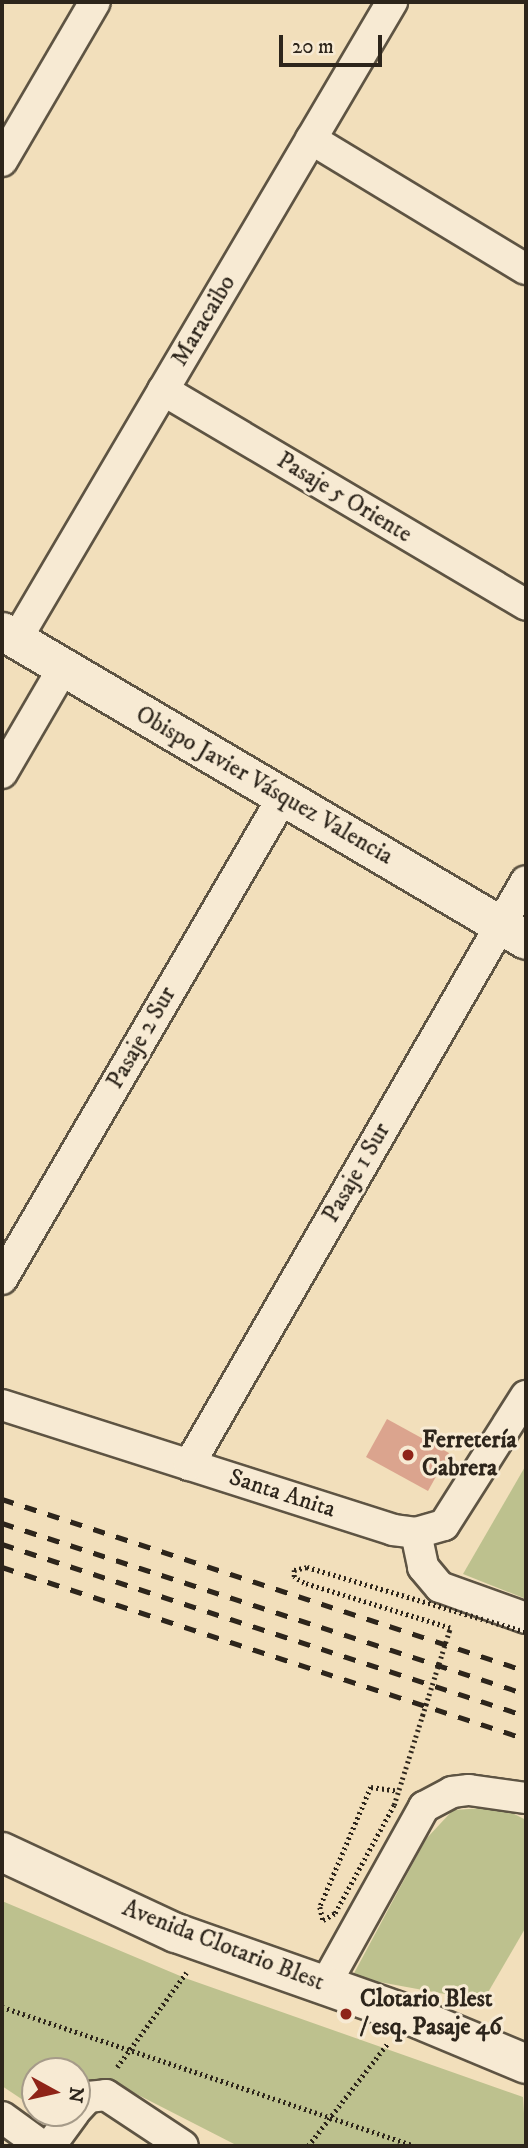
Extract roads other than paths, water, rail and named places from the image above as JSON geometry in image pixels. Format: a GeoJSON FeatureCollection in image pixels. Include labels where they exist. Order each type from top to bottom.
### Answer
{"type":"FeatureCollection","features":[{"type":"Feature","properties":{"kind":"main road","name":"Avenida Clotario Blest"},"geometry":{"type":"LineString","coordinates":[[2,1852],[208,1944],[409,2015],[526,2064]]}},
{"type":"Feature","properties":{"kind":"street"},"geometry":{"type":"LineString","coordinates":[[2,161],[95,2]]}},
{"type":"Feature","properties":{"kind":"street","name":"Maracaibo"},"geometry":{"type":"LineString","coordinates":[[9,636],[163,390],[392,2]]}},
{"type":"Feature","properties":{"kind":"street"},"geometry":{"type":"LineString","coordinates":[[311,139],[526,269]]}},
{"type":"Feature","properties":{"kind":"street","name":"Pasaje 5 Oriente"},"geometry":{"type":"LineString","coordinates":[[163,390],[526,605]]}},
{"type":"Feature","properties":{"kind":"street","name":"Obispo Javier Vásquez Valencia"},"geometry":{"type":"LineString","coordinates":[[9,636],[513,933]]}},
{"type":"Feature","properties":{"kind":"street"},"geometry":{"type":"LineString","coordinates":[[2,773],[63,667]]}},
{"type":"Feature","properties":{"kind":"street","name":"Pasaje 2 Sur"},"geometry":{"type":"LineString","coordinates":[[2,1279],[283,797]]}},
{"type":"Feature","properties":{"kind":"street","name":"Pasaje 1 Sur"},"geometry":{"type":"LineString","coordinates":[[189,1465],[513,933],[526,881]]}},
{"type":"Feature","properties":{"kind":"street"},"geometry":{"type":"LineString","coordinates":[[526,1396],[444,1525],[416,1533],[423,1567],[439,1587],[526,1618]]}},
{"type":"Feature","properties":{"kind":"street","name":"Santa Anita"},"geometry":{"type":"LineString","coordinates":[[2,1405],[393,1530],[416,1533]]}},
{"type":"Feature","properties":{"kind":"street"},"geometry":{"type":"LineString","coordinates":[[325,1985],[424,1807],[452,1791],[469,1790],[526,1798]]}},
{"type":"Feature","properties":{"kind":"street"},"geometry":{"type":"LineString","coordinates":[[91,2101],[115,2099],[183,2146]]}},
{"type":"Feature","properties":{"kind":"street"},"geometry":{"type":"LineString","coordinates":[[2,2117],[41,2146]]}},
{"type":"Feature","properties":{"kind":"street"},"geometry":{"type":"LineString","coordinates":[[50,2146],[64,2127]]}},
{"type":"Feature","properties":{"kind":"railway"},"geometry":{"type":"LineString","coordinates":[[2,1499],[526,1671]]}},
{"type":"Feature","properties":{"kind":"railway"},"geometry":{"type":"LineString","coordinates":[[2,1523],[526,1694]]}},
{"type":"Feature","properties":{"kind":"railway"},"geometry":{"type":"LineString","coordinates":[[2,1544],[526,1716]]}},
{"type":"Feature","properties":{"kind":"railway"},"geometry":{"type":"LineString","coordinates":[[2,1567],[526,1739]]}},
{"type":"Feature","properties":{"kind":"place","name":"Ferretería Cabrera"},"geometry":{"type":"Point","coordinates":[408,1455]}},
{"type":"Feature","properties":{"kind":"place","name":"Clotario Blest / esq. Pasaje 46"},"geometry":{"type":"Point","coordinates":[346,2014]}}]}
